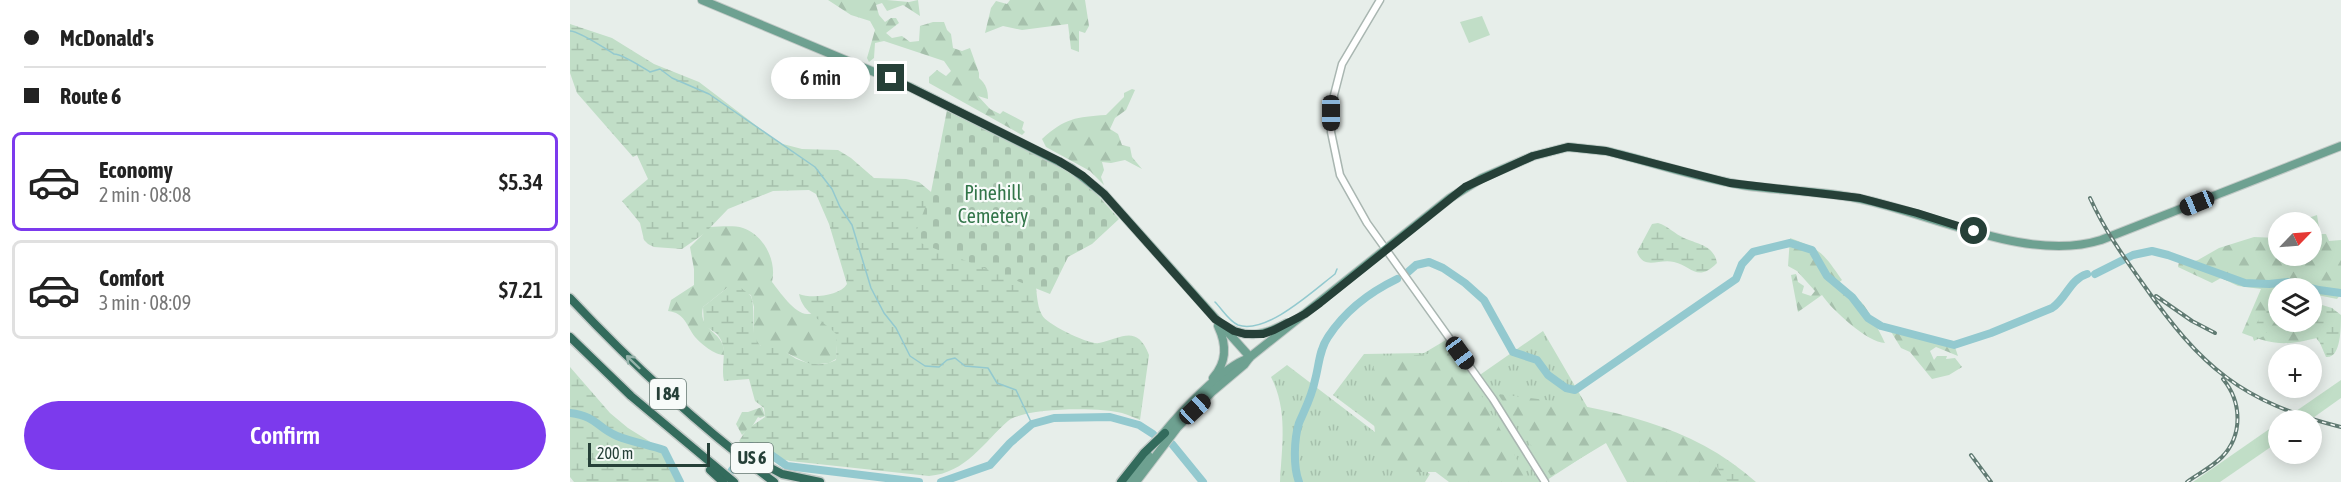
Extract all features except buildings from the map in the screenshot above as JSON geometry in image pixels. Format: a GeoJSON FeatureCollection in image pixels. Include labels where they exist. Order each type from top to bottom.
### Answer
{"type":"FeatureCollection","features":[{"type":"Feature","properties":{"kind":"highway","name":"I 84"},"geometry":{"type":"LineString","coordinates":[[570,298],[629,358],[693,417],[774,482]]}},
{"type":"Feature","properties":{"kind":"highway","name":"I 84"},"geometry":{"type":"LineString","coordinates":[[570,337],[676,436],[734,482]]}},
{"type":"Feature","properties":{"kind":"highway","name":"US 6"},"geometry":{"type":"LineString","coordinates":[[693,417],[742,452],[773,470],[791,477],[820,482]]}},
{"type":"Feature","properties":{"kind":"highway"},"geometry":{"type":"LineString","coordinates":[[1121,482],[1144,453],[1165,433]]}},
{"type":"Feature","properties":{"kind":"highway"},"geometry":{"type":"LineString","coordinates":[[676,436],[723,482]]}},
{"type":"Feature","properties":{"kind":"main road"},"geometry":{"type":"LineString","coordinates":[[702,0],[910,87],[1071,168],[1104,194],[1250,357]]}},
{"type":"Feature","properties":{"kind":"main road"},"geometry":{"type":"LineString","coordinates":[[1137,482],[1177,428],[1250,357],[1465,187],[1533,156],[1568,147],[1606,151],[1730,183],[1860,198],[2011,240],[2063,248],[2101,240],[2341,147]]}},
{"type":"Feature","properties":{"kind":"main road"},"geometry":{"type":"LineString","coordinates":[[1215,319],[1234,331],[1256,335],[1269,332],[1305,314]]}},
{"type":"Feature","properties":{"kind":"main road"},"geometry":{"type":"LineString","coordinates":[[1129,482],[1165,433],[1219,371],[1225,351],[1224,340],[1215,319]]}},
{"type":"Feature","properties":{"kind":"main road"},"geometry":{"type":"LineString","coordinates":[[1200,395],[1241,360],[1250,357]]}},
{"type":"Feature","properties":{"kind":"street"},"geometry":{"type":"LineString","coordinates":[[1380,0],[1342,64],[1334,95],[1331,132],[1343,181],[1386,250],[1493,399],[1545,482]]}},
{"type":"Feature","properties":{"kind":"green space"},"geometry":{"type":"Polygon","coordinates":[[[828,0],[909,2],[918,0],[920,16],[903,5],[887,11],[882,3],[876,5],[879,15],[885,22],[896,18],[899,23],[886,33],[892,38],[902,36],[910,42],[919,41],[920,26],[933,22],[944,22],[951,34],[953,48],[962,51],[970,48],[979,78],[986,87],[988,99],[978,96],[990,109],[1000,114],[1003,111],[1024,122],[1022,129],[1025,132],[1022,135],[929,83],[929,77],[937,70],[946,76],[951,71],[944,61],[884,41],[875,43],[874,58],[869,62],[867,58],[875,30],[870,21],[851,15],[828,0]]]}},
{"type":"Feature","properties":{"kind":"green space"},"geometry":{"type":"Polygon","coordinates":[[[1010,0],[1085,0],[1089,26],[1085,33],[1079,31],[1079,52],[1071,49],[1068,24],[1022,30],[1003,26],[985,33],[991,8],[996,1],[1007,4],[1010,0]]]}},
{"type":"Feature","properties":{"kind":"green space"},"geometry":{"type":"Polygon","coordinates":[[[1482,16],[1490,35],[1469,43],[1460,22],[1482,16]]]}},
{"type":"Feature","properties":{"kind":"green space"},"geometry":{"type":"Polygon","coordinates":[[[570,24],[612,38],[654,64],[699,82],[779,143],[802,149],[838,150],[874,178],[906,179],[919,182],[1035,278],[1040,311],[1045,319],[1059,328],[1094,343],[1122,336],[1134,336],[1139,339],[1149,355],[1140,420],[1122,413],[1081,409],[1046,411],[1017,416],[1008,421],[964,463],[942,474],[929,476],[790,461],[763,454],[743,445],[739,441],[747,429],[765,417],[764,408],[755,401],[749,379],[724,381],[723,344],[716,333],[704,325],[703,307],[727,288],[740,287],[751,296],[754,335],[761,346],[778,343],[789,355],[812,364],[829,363],[836,360],[837,335],[809,312],[799,294],[811,296],[832,294],[847,284],[829,224],[816,194],[809,190],[773,191],[728,209],[705,233],[682,249],[654,247],[648,244],[644,240],[640,223],[622,201],[648,179],[637,155],[633,157],[577,93],[570,73],[570,24]]]}},
{"type":"Feature","properties":{"kind":"green space"},"geometry":{"type":"Polygon","coordinates":[[[1135,90],[1126,110],[1115,118],[1110,129],[1118,134],[1122,145],[1130,147],[1132,157],[1142,169],[1125,160],[1102,162],[1104,170],[1101,177],[1104,185],[1090,171],[1046,147],[1042,139],[1057,127],[1079,118],[1106,115],[1124,97],[1124,93],[1135,90]]]}},
{"type":"Feature","properties":{"kind":"green space","name":"Pinehill Cemetery"},"geometry":{"type":"Polygon","coordinates":[[[947,110],[1069,171],[1094,191],[1119,219],[1092,244],[1068,257],[1050,294],[913,240],[931,192],[947,110]]]}},
{"type":"Feature","properties":{"kind":"green space"},"geometry":{"type":"Polygon","coordinates":[[[1658,223],[1709,249],[1717,263],[1710,269],[1699,273],[1674,262],[1644,261],[1637,252],[1652,224],[1658,223]]]}},
{"type":"Feature","properties":{"kind":"green space"},"geometry":{"type":"Polygon","coordinates":[[[710,227],[739,227],[757,236],[771,258],[772,282],[802,313],[820,312],[840,302],[836,359],[829,363],[811,365],[783,351],[761,346],[755,341],[753,335],[754,307],[751,295],[727,288],[703,307],[702,316],[704,322],[721,341],[724,355],[704,346],[682,317],[668,311],[671,300],[694,285],[690,247],[710,227]]]}},
{"type":"Feature","properties":{"kind":"green space"},"geometry":{"type":"Polygon","coordinates":[[[2322,234],[2326,234],[2329,241],[2341,240],[2341,294],[2337,299],[2322,296],[2322,278],[2268,278],[2268,332],[2315,332],[2317,338],[2279,343],[2242,333],[2261,289],[2238,286],[2221,278],[2212,283],[2178,267],[2179,262],[2188,263],[2198,260],[2219,248],[2254,237],[2268,238],[2268,266],[2322,266],[2322,234]]]}},
{"type":"Feature","properties":{"kind":"green space"},"geometry":{"type":"Polygon","coordinates":[[[1790,238],[1809,245],[1825,258],[1842,280],[1836,285],[1863,304],[1885,343],[1878,342],[1860,332],[1822,295],[1798,312],[1791,275],[1796,274],[1798,282],[1804,286],[1802,293],[1811,296],[1815,291],[1797,271],[1788,266],[1790,238]]]}},
{"type":"Feature","properties":{"kind":"green space"},"geometry":{"type":"Polygon","coordinates":[[[2322,305],[2332,308],[2341,315],[2340,335],[2335,353],[2331,356],[2326,357],[2320,343],[2312,332],[2322,332],[2322,305]]]}},
{"type":"Feature","properties":{"kind":"green space"},"geometry":{"type":"Polygon","coordinates":[[[2268,310],[2268,331],[2264,336],[2254,341],[2251,332],[2263,313],[2268,310]]]}},
{"type":"Feature","properties":{"kind":"green space"},"geometry":{"type":"Polygon","coordinates":[[[1900,327],[1908,333],[1953,341],[1958,356],[1936,347],[1930,351],[1934,360],[1937,356],[1947,356],[1946,359],[1955,358],[1962,367],[1949,375],[1932,379],[1910,352],[1901,348],[1890,330],[1900,327]]]}},
{"type":"Feature","properties":{"kind":"green space"},"geometry":{"type":"Polygon","coordinates":[[[1543,331],[1607,441],[1544,482],[1449,482],[1333,395],[1364,354],[1424,353],[1446,340],[1474,379],[1543,331]]]}},
{"type":"Feature","properties":{"kind":"green space"},"geometry":{"type":"Polygon","coordinates":[[[1449,352],[1472,393],[1480,393],[1526,476],[1523,479],[1534,482],[1457,482],[1439,472],[1418,472],[1378,463],[1372,402],[1374,359],[1449,352]]]}},
{"type":"Feature","properties":{"kind":"green space"},"geometry":{"type":"Polygon","coordinates":[[[1287,365],[1430,474],[1425,482],[1280,482],[1282,415],[1271,377],[1287,365]]]}},
{"type":"Feature","properties":{"kind":"green space"},"geometry":{"type":"Polygon","coordinates":[[[570,367],[610,413],[628,428],[665,451],[683,482],[574,482],[570,477],[570,367]]]}},
{"type":"Feature","properties":{"kind":"green space"},"geometry":{"type":"Polygon","coordinates":[[[2341,380],[2341,398],[2322,411],[2298,410],[2315,398],[2322,398],[2322,393],[2341,380]]]}},
{"type":"Feature","properties":{"kind":"green space"},"geometry":{"type":"Polygon","coordinates":[[[1498,394],[1567,403],[1635,418],[1699,443],[1728,460],[1756,482],[1627,482],[1606,443],[1551,476],[1498,394]]]}},
{"type":"Feature","properties":{"kind":"green space"},"geometry":{"type":"Polygon","coordinates":[[[762,407],[765,416],[758,417],[742,435],[736,424],[742,412],[762,407]]]}},
{"type":"Feature","properties":{"kind":"green space"},"geometry":{"type":"Polygon","coordinates":[[[2268,430],[2268,449],[2220,482],[2193,482],[2268,430]]]}},
{"type":"Feature","properties":{"kind":"green space"},"geometry":{"type":"Polygon","coordinates":[[[1725,460],[1736,466],[1745,482],[1728,482],[1717,467],[1717,464],[1725,460]]]}},
{"type":"Feature","properties":{"kind":"waterway"},"geometry":{"type":"LineString","coordinates":[[570,31],[586,37],[614,54],[627,58],[650,72],[660,69],[672,78],[709,94],[815,167],[832,189],[852,225],[871,288],[910,356],[925,366],[939,367],[947,360],[955,358],[965,366],[988,368],[997,383],[1016,390],[1032,424]]}},
{"type":"Feature","properties":{"kind":"waterway"},"geometry":{"type":"LineString","coordinates":[[1408,272],[1416,265],[1429,262],[1443,268],[1465,283],[1484,300],[1513,352],[1537,360],[1548,375],[1566,388],[1575,390],[1736,279],[1742,264],[1753,252],[1790,243],[1812,250],[1827,276],[1852,297],[1868,318],[1881,326],[1954,345],[1991,333],[2052,308],[2076,280],[2087,274]]}},
{"type":"Feature","properties":{"kind":"waterway"},"geometry":{"type":"LineString","coordinates":[[2095,274],[2133,255],[2152,251],[2245,283],[2288,282],[2341,293]]}},
{"type":"Feature","properties":{"kind":"waterway"},"geometry":{"type":"LineString","coordinates":[[1215,302],[1238,325],[1262,324],[1289,310],[1335,274],[1337,269]]}},
{"type":"Feature","properties":{"kind":"waterway"},"geometry":{"type":"LineString","coordinates":[[1299,482],[1295,461],[1297,430],[1312,392],[1325,342],[1342,319],[1359,303],[1397,279]]}},
{"type":"Feature","properties":{"kind":"waterway"},"geometry":{"type":"LineString","coordinates":[[570,413],[591,419],[617,436],[664,450],[680,482]]}},
{"type":"Feature","properties":{"kind":"waterway"},"geometry":{"type":"LineString","coordinates":[[941,482],[990,465],[1032,424],[1054,418],[1110,417],[1139,425],[1153,434]]}},
{"type":"Feature","properties":{"kind":"waterway"},"geometry":{"type":"LineString","coordinates":[[1172,444],[1203,482]]}},
{"type":"Feature","properties":{"kind":"waterway"},"geometry":{"type":"LineString","coordinates":[[749,449],[751,446],[770,454],[787,466],[919,482]]}},
{"type":"Feature","properties":{"kind":"waterway"},"geometry":{"type":"LineString","coordinates":[[732,470],[738,463]]}},
{"type":"Feature","properties":{"kind":"railway"},"geometry":{"type":"LineString","coordinates":[[2090,198],[2121,253],[2143,284],[2184,338],[2205,359],[2250,393],[2276,406],[2341,427]]}},
{"type":"Feature","properties":{"kind":"railway"},"geometry":{"type":"LineString","coordinates":[[2156,296],[2192,321],[2215,333]]}},
{"type":"Feature","properties":{"kind":"railway"},"geometry":{"type":"LineString","coordinates":[[2187,482],[2222,457],[2234,439],[2237,429],[2237,408],[2223,379]]}},
{"type":"Feature","properties":{"kind":"railway"},"geometry":{"type":"LineString","coordinates":[[1971,455],[1991,482]]}},
{"type":"Feature","properties":{"kind":"route"},"geometry":{"type":"LineString","coordinates":[[891,78],[1045,154],[1083,176],[1104,194],[1215,319],[1234,331],[1245,334],[1256,335],[1269,332],[1305,314],[1465,187],[1533,156],[1568,147],[1606,151],[1730,183],[1822,192],[1895,206],[1974,231]]}}]}
